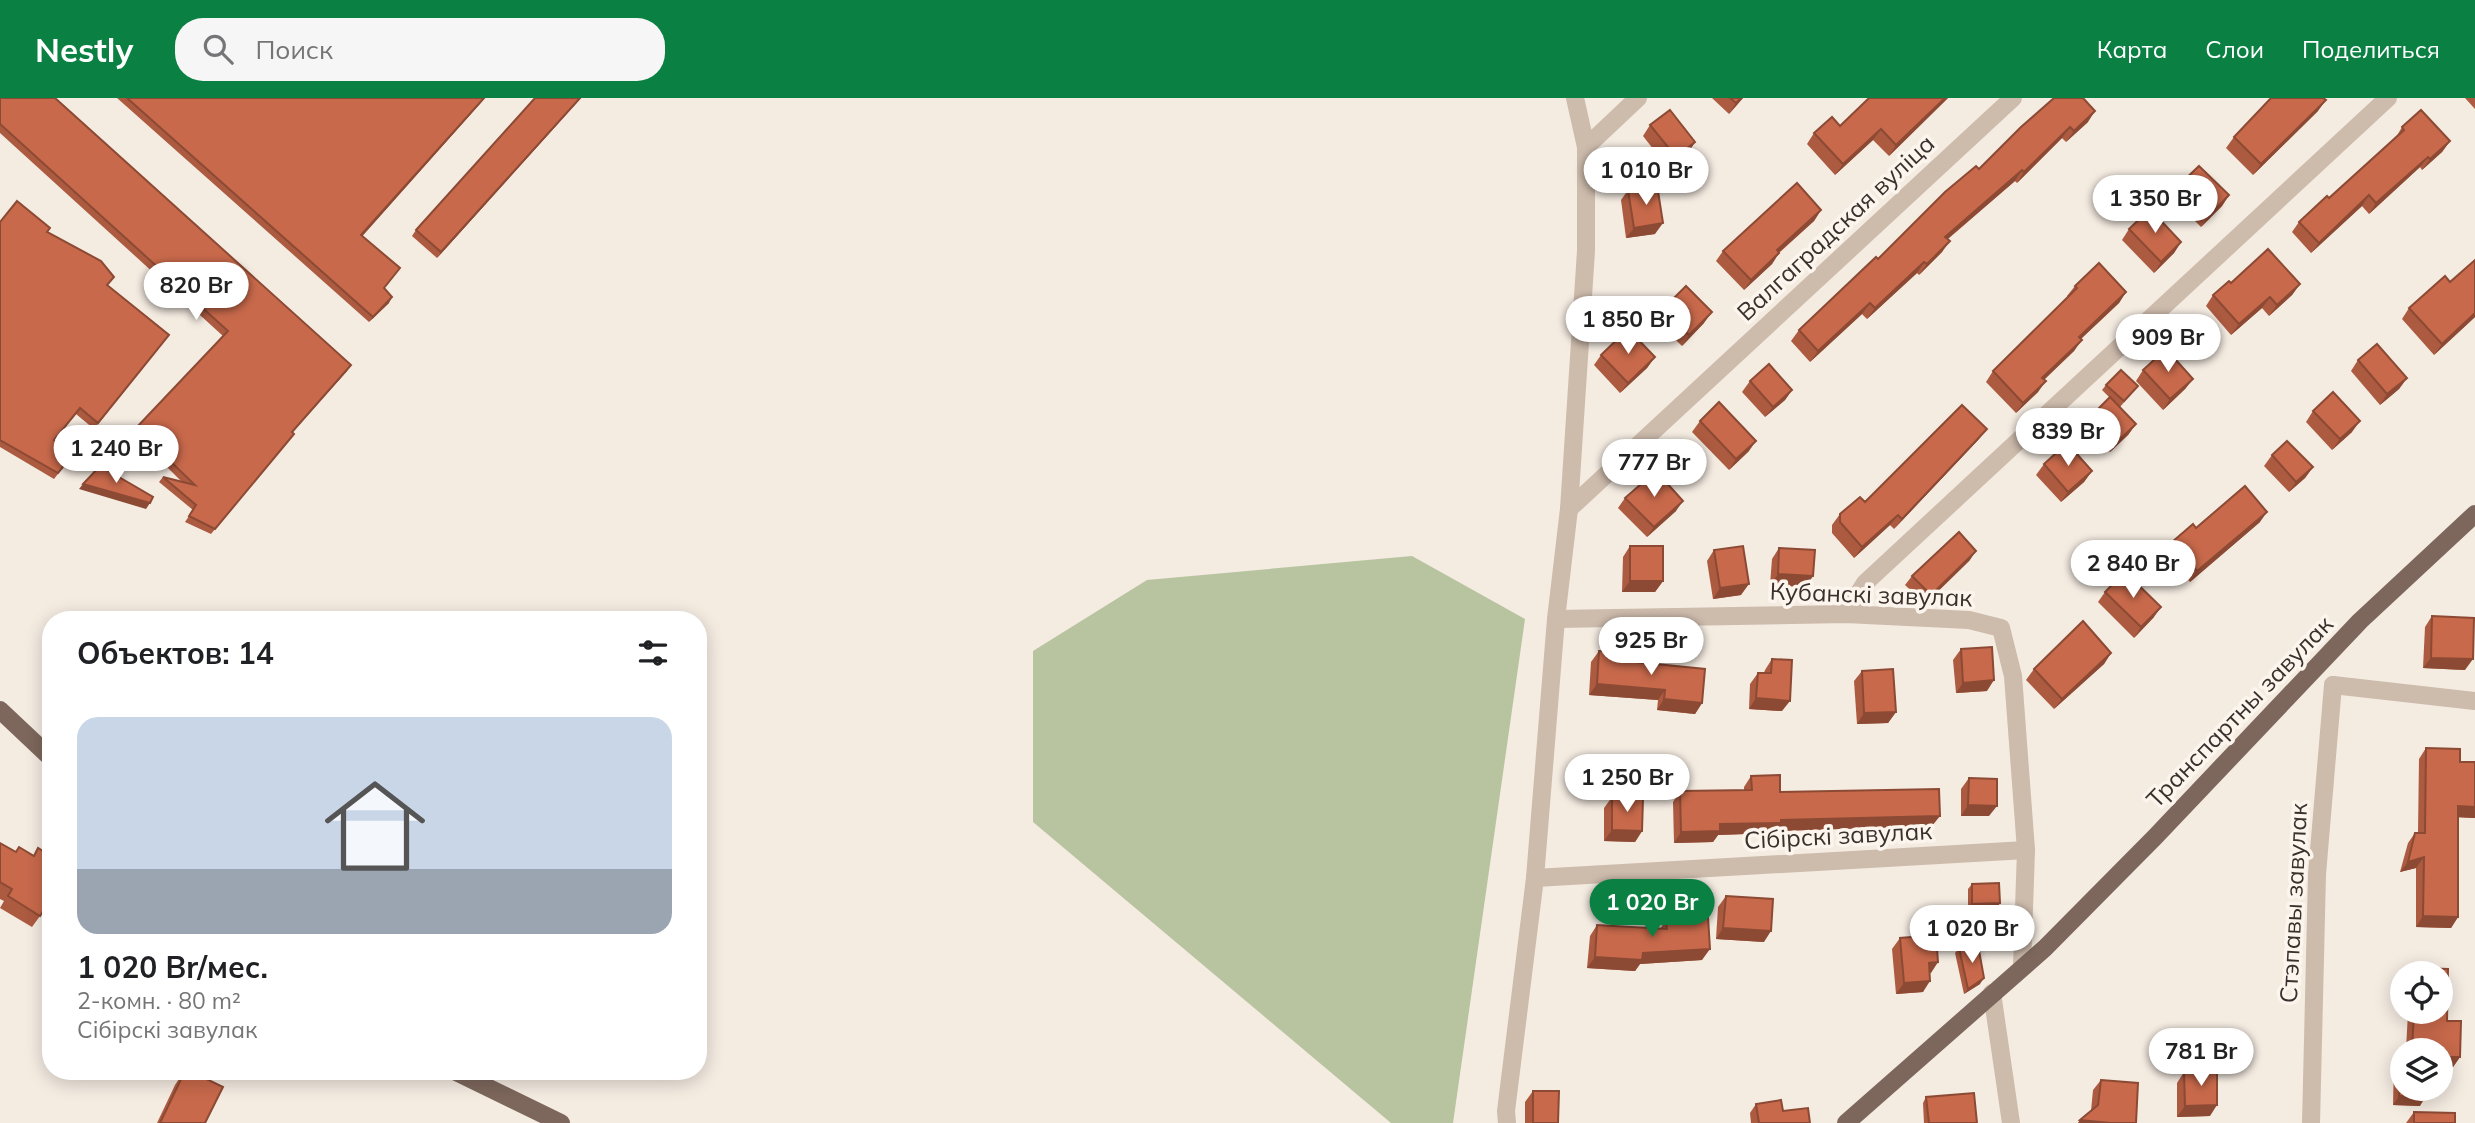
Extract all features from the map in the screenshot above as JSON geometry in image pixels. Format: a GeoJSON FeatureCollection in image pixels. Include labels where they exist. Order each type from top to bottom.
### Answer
{"type":"FeatureCollection","features":[{"type":"Feature","properties":{"kind":"main road","name":"Транспартны завулак"},"geometry":{"type":"LineString","coordinates":[[1846,1123],[2045,948],[2360,621],[2475,514]]}},
{"type":"Feature","properties":{"kind":"main road"},"geometry":{"type":"LineString","coordinates":[[0,710],[42,750]]}},
{"type":"Feature","properties":{"kind":"main road"},"geometry":{"type":"LineString","coordinates":[[473,1080],[561,1123]]}},
{"type":"Feature","properties":{"kind":"street"},"geometry":{"type":"LineString","coordinates":[[1507,1123],[1506,1111],[1535,878],[1556,619],[1569,509],[1586,251],[1586,147],[1575,98]]}},
{"type":"Feature","properties":{"kind":"street"},"geometry":{"type":"LineString","coordinates":[[1586,147],[1638,98]]}},
{"type":"Feature","properties":{"kind":"street","name":"Валгаградская вуліца"},"geometry":{"type":"LineString","coordinates":[[1569,509],[2013,98]]}},
{"type":"Feature","properties":{"kind":"street"},"geometry":{"type":"LineString","coordinates":[[1846,614],[1865,583],[2388,98]]}},
{"type":"Feature","properties":{"kind":"street","name":"Кубанскі завулак"},"geometry":{"type":"LineString","coordinates":[[1556,619],[1846,614],[1969,620],[2001,628],[2013,676],[2026,850]]}},
{"type":"Feature","properties":{"kind":"street"},"geometry":{"type":"LineString","coordinates":[[2315,669],[2333,685],[2475,701]]}},
{"type":"Feature","properties":{"kind":"street","name":"Стэпавы завулак"},"geometry":{"type":"LineString","coordinates":[[2311,1123],[2317,874],[2333,685]]}},
{"type":"Feature","properties":{"kind":"street"},"geometry":{"type":"LineString","coordinates":[[2022,967],[2026,850]]}},
{"type":"Feature","properties":{"kind":"street","name":"Сібірскі завулак"},"geometry":{"type":"LineString","coordinates":[[1535,878],[2026,850]]}},
{"type":"Feature","properties":{"kind":"street"},"geometry":{"type":"LineString","coordinates":[[1992,993],[2011,1123]]}},
{"type":"Feature","properties":{"kind":"green space"},"geometry":{"type":"Polygon","coordinates":[[[1412,556],[1525,619],[1453,1123],[1391,1123],[1033,822],[1033,651],[1147,580],[1412,556]]]}},
{"type":"Feature","properties":{"kind":"building"},"geometry":{"type":"Polygon","coordinates":[[[0,98],[55,98],[351,365],[292,432],[294,434],[215,529],[189,516],[196,505],[163,477],[195,485],[136,428],[228,331],[0,124],[0,98]]]}},
{"type":"Feature","properties":{"kind":"building"},"geometry":{"type":"Polygon","coordinates":[[[127,98],[484,98],[361,235],[400,268],[384,288],[392,297],[373,317],[127,98]]]}},
{"type":"Feature","properties":{"kind":"building"},"geometry":{"type":"Polygon","coordinates":[[[535,98],[580,98],[441,252],[416,230],[535,98]]]}},
{"type":"Feature","properties":{"kind":"building"},"geometry":{"type":"Polygon","coordinates":[[[1869,98],[1945,98],[1896,145],[1881,129],[1843,164],[1814,133],[1832,117],[1840,126],[1869,98]]]}},
{"type":"Feature","properties":{"kind":"building"},"geometry":{"type":"Polygon","coordinates":[[[2054,98],[2083,98],[2095,111],[2074,131],[2070,127],[2024,172],[2022,170],[1945,237],[1950,241],[1927,264],[1924,262],[1875,308],[1870,303],[1818,351],[1799,330],[1876,257],[1878,259],[1945,192],[1976,166],[1979,169],[2054,98]]]}},
{"type":"Feature","properties":{"kind":"building"},"geometry":{"type":"Polygon","coordinates":[[[2271,98],[2326,100],[2261,164],[2234,137],[2271,98]]]}},
{"type":"Feature","properties":{"kind":"building"},"geometry":{"type":"Polygon","coordinates":[[[1670,110],[1695,142],[1676,157],[1650,125],[1670,110]]]}},
{"type":"Feature","properties":{"kind":"building"},"geometry":{"type":"Polygon","coordinates":[[[2421,110],[2450,141],[2376,203],[2369,195],[2319,243],[2299,222],[2404,130],[2402,127],[2421,110]]]}},
{"type":"Feature","properties":{"kind":"building"},"geometry":{"type":"Polygon","coordinates":[[[2199,166],[2229,195],[2209,216],[2178,186],[2199,166]]]}},
{"type":"Feature","properties":{"kind":"building"},"geometry":{"type":"Polygon","coordinates":[[[1797,183],[1821,210],[1777,250],[1779,253],[1751,280],[1723,251],[1797,183]]]}},
{"type":"Feature","properties":{"kind":"building"},"geometry":{"type":"Polygon","coordinates":[[[1657,185],[1663,223],[1634,228],[1628,190],[1657,185]]]}},
{"type":"Feature","properties":{"kind":"building"},"geometry":{"type":"Polygon","coordinates":[[[17,201],[50,228],[47,232],[101,261],[114,277],[107,285],[169,335],[98,423],[80,408],[54,440],[75,452],[58,473],[0,440],[0,222],[17,201]]]}},
{"type":"Feature","properties":{"kind":"building"},"geometry":{"type":"Polygon","coordinates":[[[2150,209],[2181,242],[2161,262],[2129,229],[2150,209]]]}},
{"type":"Feature","properties":{"kind":"building"},"geometry":{"type":"Polygon","coordinates":[[[2268,249],[2300,284],[2277,305],[2270,297],[2239,324],[2213,295],[2229,281],[2231,283],[2268,249]]]}},
{"type":"Feature","properties":{"kind":"building"},"geometry":{"type":"Polygon","coordinates":[[[2475,260],[2475,313],[2442,344],[2409,308],[2445,276],[2450,282],[2475,260]]]}},
{"type":"Feature","properties":{"kind":"building"},"geometry":{"type":"Polygon","coordinates":[[[2099,263],[2126,292],[2079,337],[2082,340],[2042,378],[2046,381],[2023,403],[1993,371],[2099,263]]]}},
{"type":"Feature","properties":{"kind":"building"},"geometry":{"type":"Polygon","coordinates":[[[1686,286],[1712,312],[1689,335],[1663,309],[1686,286]]]}},
{"type":"Feature","properties":{"kind":"building"},"geometry":{"type":"Polygon","coordinates":[[[1628,329],[1655,357],[1628,383],[1601,355],[1628,329]]]}},
{"type":"Feature","properties":{"kind":"building"},"geometry":{"type":"Polygon","coordinates":[[[2377,344],[2407,378],[2387,394],[2358,360],[2377,344]]]}},
{"type":"Feature","properties":{"kind":"building"},"geometry":{"type":"Polygon","coordinates":[[[2166,349],[2193,379],[2170,399],[2143,370],[2166,349]]]}},
{"type":"Feature","properties":{"kind":"building"},"geometry":{"type":"Polygon","coordinates":[[[1769,364],[1792,390],[1773,407],[1750,381],[1769,364]]]}},
{"type":"Feature","properties":{"kind":"building"},"geometry":{"type":"Polygon","coordinates":[[[2121,370],[2138,386],[2124,401],[2106,385],[2121,370]]]}},
{"type":"Feature","properties":{"kind":"building"},"geometry":{"type":"Polygon","coordinates":[[[2333,392],[2360,421],[2340,439],[2313,411],[2333,392]]]}},
{"type":"Feature","properties":{"kind":"building"},"geometry":{"type":"Polygon","coordinates":[[[2110,397],[2136,424],[2118,441],[2093,414],[2110,397]]]}},
{"type":"Feature","properties":{"kind":"building"},"geometry":{"type":"Polygon","coordinates":[[[1719,402],[1756,441],[1736,459],[1700,421],[1719,402]]]}},
{"type":"Feature","properties":{"kind":"building"},"geometry":{"type":"Polygon","coordinates":[[[1962,405],[1987,429],[1902,519],[1898,515],[1862,547],[1840,522],[1840,514],[1860,497],[1865,502],[1962,405]]]}},
{"type":"Feature","properties":{"kind":"building"},"geometry":{"type":"Polygon","coordinates":[[[2287,441],[2313,467],[2296,482],[2272,455],[2287,441]]]}},
{"type":"Feature","properties":{"kind":"building"},"geometry":{"type":"Polygon","coordinates":[[[2067,443],[2092,471],[2068,492],[2044,464],[2067,443]]]}},
{"type":"Feature","properties":{"kind":"building"},"geometry":{"type":"Polygon","coordinates":[[[100,466],[153,497],[150,503],[83,484],[100,466]]]}},
{"type":"Feature","properties":{"kind":"building"},"geometry":{"type":"Polygon","coordinates":[[[1656,471],[1683,501],[1654,527],[1625,498],[1656,471]]]}},
{"type":"Feature","properties":{"kind":"building"},"geometry":{"type":"Polygon","coordinates":[[[2245,486],[2267,512],[2197,571],[2172,542],[2193,524],[2196,528],[2245,486]]]}},
{"type":"Feature","properties":{"kind":"building"},"geometry":{"type":"Polygon","coordinates":[[[1959,532],[1976,551],[1931,595],[1912,576],[1959,532]]]}},
{"type":"Feature","properties":{"kind":"building"},"geometry":{"type":"Polygon","coordinates":[[[1630,546],[1663,546],[1663,581],[1630,581],[1630,546]]]}},
{"type":"Feature","properties":{"kind":"building"},"geometry":{"type":"Polygon","coordinates":[[[1743,546],[1749,584],[1720,588],[1714,550],[1743,546]]]}},
{"type":"Feature","properties":{"kind":"building"},"geometry":{"type":"Polygon","coordinates":[[[1779,548],[1815,550],[1813,576],[1778,574],[1779,548]]]}},
{"type":"Feature","properties":{"kind":"building"},"geometry":{"type":"Polygon","coordinates":[[[2125,572],[2161,607],[2141,627],[2105,592],[2125,572]]]}},
{"type":"Feature","properties":{"kind":"building"},"geometry":{"type":"Polygon","coordinates":[[[2432,616],[2474,618],[2473,659],[2431,658],[2432,616]]]}},
{"type":"Feature","properties":{"kind":"building"},"geometry":{"type":"Polygon","coordinates":[[[2083,621],[2111,653],[2062,699],[2034,669],[2083,621]]]}},
{"type":"Feature","properties":{"kind":"building"},"geometry":{"type":"Polygon","coordinates":[[[1992,647],[1994,680],[1963,683],[1961,649],[1992,647]]]}},
{"type":"Feature","properties":{"kind":"building"},"geometry":{"type":"Polygon","coordinates":[[[1599,651],[1636,654],[1636,662],[1705,669],[1702,703],[1664,699],[1665,690],[1597,684],[1599,651]]]}},
{"type":"Feature","properties":{"kind":"building"},"geometry":{"type":"Polygon","coordinates":[[[1772,659],[1792,660],[1790,701],[1756,698],[1758,673],[1771,673],[1772,659]]]}},
{"type":"Feature","properties":{"kind":"building"},"geometry":{"type":"Polygon","coordinates":[[[1893,669],[1896,712],[1864,713],[1862,671],[1893,669]]]}},
{"type":"Feature","properties":{"kind":"building"},"geometry":{"type":"Polygon","coordinates":[[[2426,748],[2460,749],[2460,762],[2475,762],[2475,807],[2458,806],[2458,917],[2423,916],[2424,857],[2408,862],[2415,833],[2425,833],[2426,748]]]}},
{"type":"Feature","properties":{"kind":"building"},"geometry":{"type":"Polygon","coordinates":[[[1780,775],[1780,792],[1939,789],[1940,816],[1781,820],[1781,823],[1720,824],[1720,831],[1681,832],[1680,791],[1752,790],[1751,776],[1780,775]]]}},
{"type":"Feature","properties":{"kind":"building"},"geometry":{"type":"Polygon","coordinates":[[[1969,778],[1997,779],[1997,806],[1968,805],[1969,778]]]}},
{"type":"Feature","properties":{"kind":"building"},"geometry":{"type":"Polygon","coordinates":[[[1612,797],[1643,798],[1642,831],[1612,830],[1612,797]]]}},
{"type":"Feature","properties":{"kind":"building"},"geometry":{"type":"Polygon","coordinates":[[[0,843],[16,852],[19,847],[34,856],[38,848],[42,850],[40,916],[8,896],[12,889],[0,882],[0,843]]]}},
{"type":"Feature","properties":{"kind":"building"},"geometry":{"type":"Polygon","coordinates":[[[1999,883],[2000,903],[1972,904],[1972,884],[1999,883]]]}},
{"type":"Feature","properties":{"kind":"building"},"geometry":{"type":"Polygon","coordinates":[[[1726,896],[1773,899],[1771,931],[1723,928],[1726,896]]]}},
{"type":"Feature","properties":{"kind":"building"},"geometry":{"type":"Polygon","coordinates":[[[1708,917],[1710,949],[1643,953],[1642,960],[1595,957],[1597,925],[1667,929],[1666,920],[1708,917]]]}},
{"type":"Feature","properties":{"kind":"building"},"geometry":{"type":"Polygon","coordinates":[[[1936,935],[1938,962],[1929,963],[1930,981],[1904,983],[1900,938],[1936,935]]]}},
{"type":"Feature","properties":{"kind":"building"},"geometry":{"type":"Polygon","coordinates":[[[1978,945],[1984,978],[1968,989],[1959,948],[1978,945]]]}},
{"type":"Feature","properties":{"kind":"building"},"geometry":{"type":"Polygon","coordinates":[[[2453,1021],[2461,1021],[2460,1057],[2453,1057],[2453,1038],[2413,1038],[2413,1024],[2453,1024],[2453,1021]]]}},
{"type":"Feature","properties":{"kind":"building"},"geometry":{"type":"Polygon","coordinates":[[[2217,1071],[2217,1105],[2185,1106],[2184,1072],[2217,1071]]]}},
{"type":"Feature","properties":{"kind":"building"},"geometry":{"type":"Polygon","coordinates":[[[181,1080],[209,1080],[223,1087],[205,1123],[160,1123],[181,1080]]]}},
{"type":"Feature","properties":{"kind":"building"},"geometry":{"type":"Polygon","coordinates":[[[2101,1080],[2138,1083],[2136,1123],[2080,1120],[2098,1105],[2101,1080]]]}},
{"type":"Feature","properties":{"kind":"building"},"geometry":{"type":"Polygon","coordinates":[[[1533,1091],[1559,1091],[1558,1123],[1533,1123],[1533,1091]]]}},
{"type":"Feature","properties":{"kind":"building"},"geometry":{"type":"Polygon","coordinates":[[[1974,1093],[1977,1123],[1929,1123],[1926,1097],[1974,1093]]]}},
{"type":"Feature","properties":{"kind":"building"},"geometry":{"type":"Polygon","coordinates":[[[1781,1100],[1783,1111],[1808,1108],[1810,1123],[1759,1123],[1756,1104],[1781,1100]]]}},
{"type":"Feature","properties":{"kind":"building"},"geometry":{"type":"Polygon","coordinates":[[[2414,1112],[2455,1113],[2455,1123],[2414,1123],[2414,1112]]]}}]}
